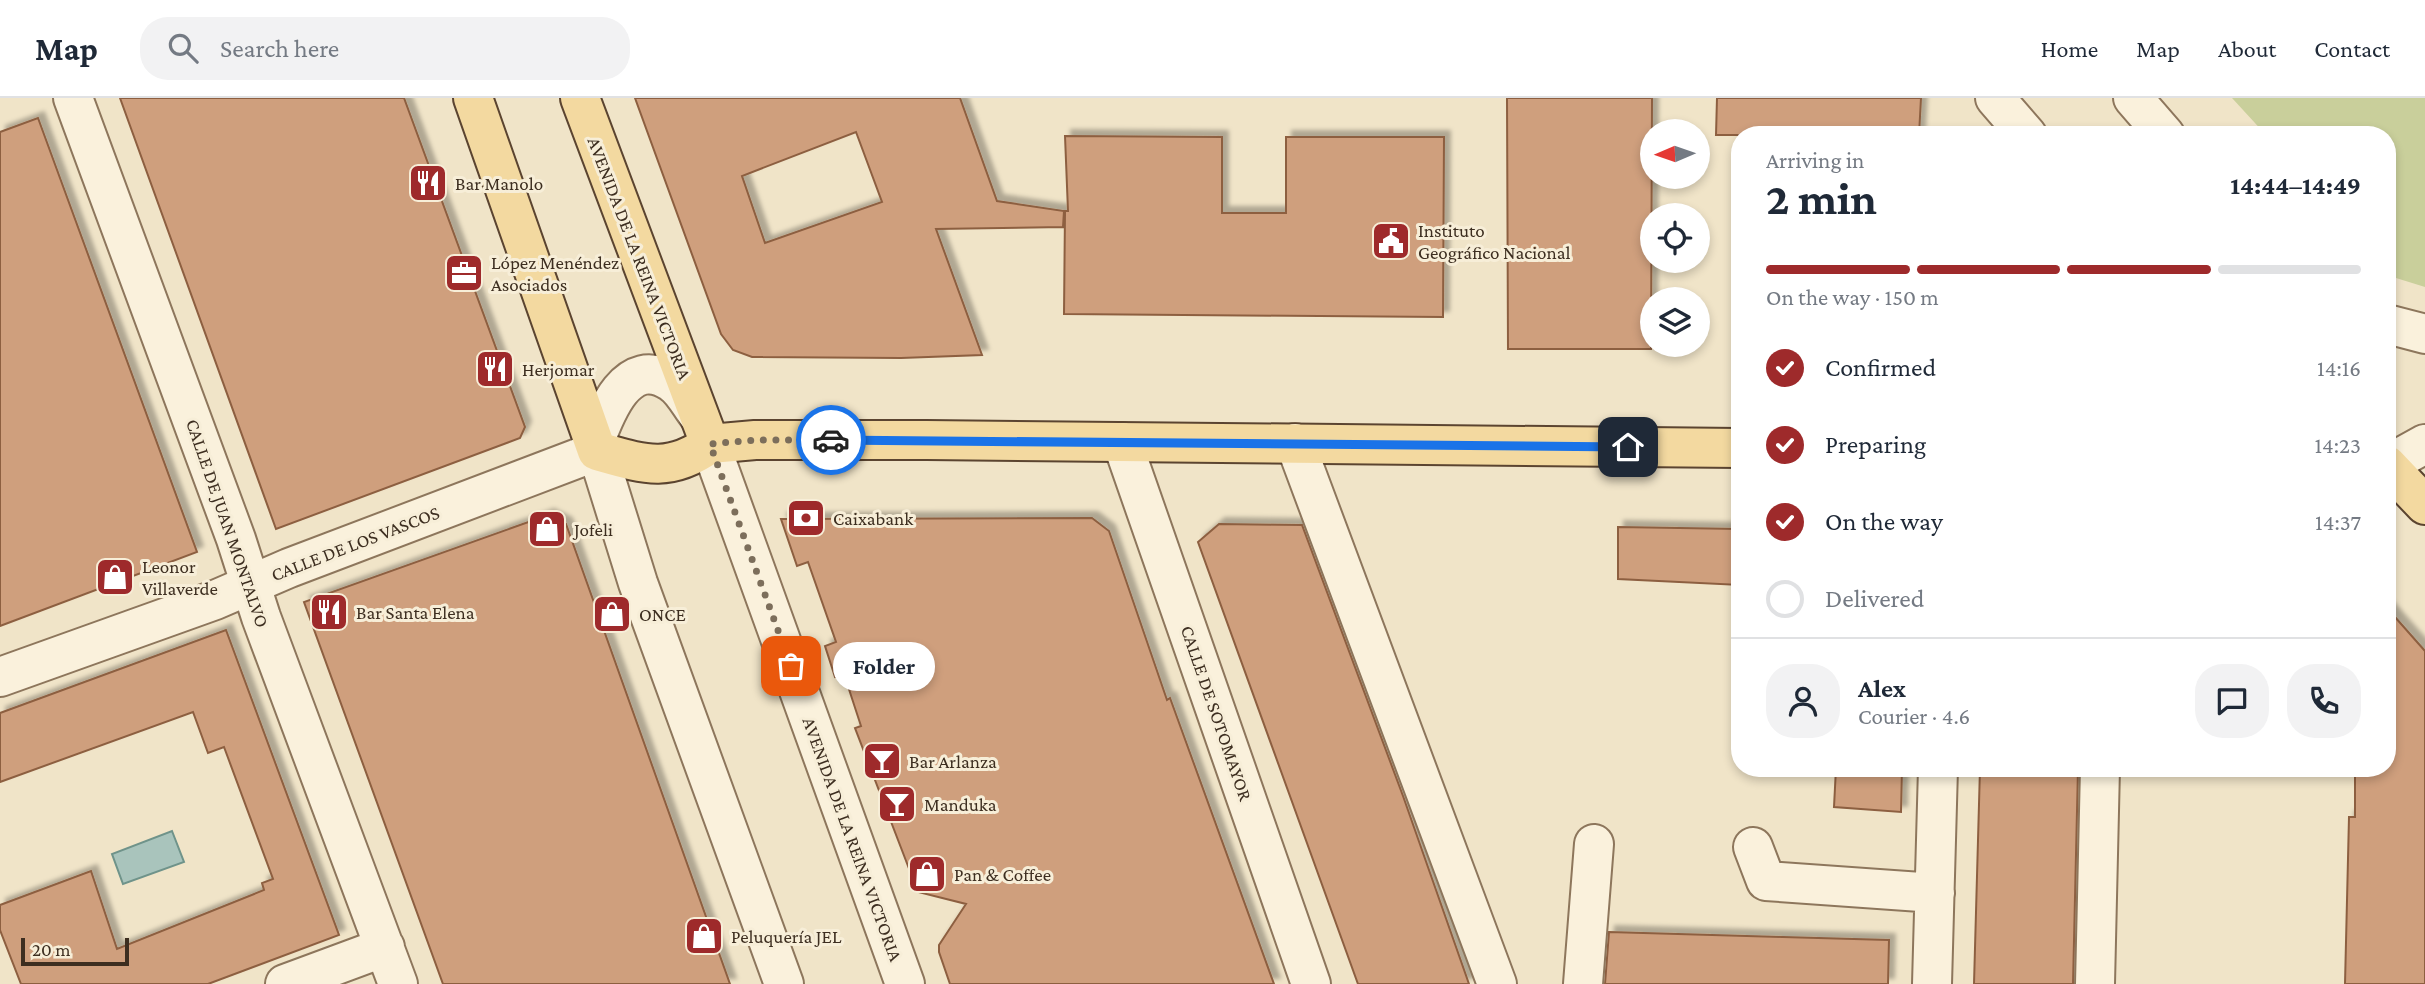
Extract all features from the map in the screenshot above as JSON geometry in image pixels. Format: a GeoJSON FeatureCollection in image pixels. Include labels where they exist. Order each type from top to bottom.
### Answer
{"type":"FeatureCollection","features":[{"type":"Feature","properties":{"kind":"main road"},"geometry":{"type":"LineString","coordinates":[[473,98],[595,448],[658,464],[677,462],[693,457],[705,431],[755,440],[1731,448]]}},
{"type":"Feature","properties":{"kind":"main road","name":"AVENIDA DE LA REINA VICTORIA"},"geometry":{"type":"LineString","coordinates":[[580,98],[705,431]]}},
{"type":"Feature","properties":{"kind":"main road"},"geometry":{"type":"LineString","coordinates":[[2396,474],[2425,505]]}},
{"type":"Feature","properties":{"kind":"street","name":"CALLE DE JUAN MONTALVO"},"geometry":{"type":"LineString","coordinates":[[73,98],[236,539],[249,584],[398,984]]}},
{"type":"Feature","properties":{"kind":"street"},"geometry":{"type":"LineString","coordinates":[[1995,98],[2019,126]]}},
{"type":"Feature","properties":{"kind":"street"},"geometry":{"type":"LineString","coordinates":[[2133,98],[2157,126]]}},
{"type":"Feature","properties":{"kind":"street"},"geometry":{"type":"LineString","coordinates":[[2396,326],[2425,334]]}},
{"type":"Feature","properties":{"kind":"street","name":"AVENIDA DE LA REINA VICTORIA"},"geometry":{"type":"LineString","coordinates":[[595,448],[608,407],[622,387],[637,377],[649,376],[669,380],[678,387],[705,431],[749,545],[905,984]]}},
{"type":"Feature","properties":{"kind":"street","name":"CALLE DE SOTOMAYOR"},"geometry":{"type":"LineString","coordinates":[[1122,442],[1311,984]]}},
{"type":"Feature","properties":{"kind":"street"},"geometry":{"type":"LineString","coordinates":[[1295,443],[1497,984]]}},
{"type":"Feature","properties":{"kind":"street"},"geometry":{"type":"LineString","coordinates":[[2396,459],[2425,444]]}},
{"type":"Feature","properties":{"kind":"street","name":"CALLE DE LOS VASCOS"},"geometry":{"type":"LineString","coordinates":[[0,677],[215,600],[249,584],[595,448]]}},
{"type":"Feature","properties":{"kind":"street"},"geometry":{"type":"LineString","coordinates":[[595,448],[638,583],[784,984]]}},
{"type":"Feature","properties":{"kind":"street"},"geometry":{"type":"LineString","coordinates":[[1932,984],[1938,777]]}},
{"type":"Feature","properties":{"kind":"street"},"geometry":{"type":"LineString","coordinates":[[2095,984],[2100,777]]}},
{"type":"Feature","properties":{"kind":"street"},"geometry":{"type":"LineString","coordinates":[[1583,984],[1594,844]]}},
{"type":"Feature","properties":{"kind":"street"},"geometry":{"type":"LineString","coordinates":[[1753,847],[1766,881],[1935,893]]}},
{"type":"Feature","properties":{"kind":"street"},"geometry":{"type":"LineString","coordinates":[[285,984],[385,947]]}},
{"type":"Feature","properties":{"kind":"green space"},"geometry":{"type":"Polygon","coordinates":[[[2232,98],[2425,98],[2425,287],[2396,278],[2396,126],[2258,126],[2232,98]]]}},
{"type":"Feature","properties":{"kind":"water"},"geometry":{"type":"Polygon","coordinates":[[[172,831],[184,862],[123,884],[112,854],[172,831]]]}},
{"type":"Feature","properties":{"kind":"building"},"geometry":{"type":"Polygon","coordinates":[[[120,98],[404,98],[525,427],[520,438],[276,529],[120,98]]]}},
{"type":"Feature","properties":{"kind":"building"},"geometry":{"type":"Polygon","coordinates":[[[635,98],[960,98],[997,201],[1064,211],[1063,227],[936,229],[982,355],[901,358],[752,357],[733,350],[721,334],[635,98]],[[856,132],[742,176],[765,243],[882,202],[856,132]]]}},
{"type":"Feature","properties":{"kind":"building"},"geometry":{"type":"Polygon","coordinates":[[[1507,98],[1652,98],[1652,119],[1640,119],[1640,189],[1652,189],[1652,203],[1640,203],[1640,273],[1651,273],[1651,287],[1640,287],[1640,349],[1508,349],[1507,98]]]}},
{"type":"Feature","properties":{"kind":"building"},"geometry":{"type":"Polygon","coordinates":[[[1717,98],[1921,98],[1919,126],[1731,126],[1731,135],[1716,135],[1717,98]]]}},
{"type":"Feature","properties":{"kind":"building"},"geometry":{"type":"Polygon","coordinates":[[[38,118],[197,552],[0,626],[0,132],[38,118]]]}},
{"type":"Feature","properties":{"kind":"building","name":"Instituto Geográfico Nacional"},"geometry":{"type":"Polygon","coordinates":[[[1065,136],[1222,137],[1222,213],[1286,213],[1286,137],[1444,137],[1443,317],[1064,314],[1065,211],[1068,211],[1065,136]]]}},
{"type":"Feature","properties":{"kind":"building"},"geometry":{"type":"Polygon","coordinates":[[[548,515],[566,524],[730,984],[443,984],[304,602],[548,515]]]}},
{"type":"Feature","properties":{"kind":"building"},"geometry":{"type":"Polygon","coordinates":[[[1092,518],[1109,531],[1167,700],[1170,698],[1274,984],[950,984],[939,945],[966,904],[918,892],[855,728],[861,726],[844,674],[835,677],[825,646],[836,642],[808,562],[797,566],[781,519],[1092,518]]]}},
{"type":"Feature","properties":{"kind":"building"},"geometry":{"type":"Polygon","coordinates":[[[1219,524],[1302,525],[1403,796],[1469,984],[1358,984],[1198,542],[1219,524]]]}},
{"type":"Feature","properties":{"kind":"building"},"geometry":{"type":"Polygon","coordinates":[[[1618,527],[1731,529],[1731,585],[1618,579],[1618,527]]]}},
{"type":"Feature","properties":{"kind":"building"},"geometry":{"type":"Polygon","coordinates":[[[2396,618],[2425,651],[2425,984],[2345,984],[2349,817],[2355,817],[2355,777],[2396,777],[2396,618]]]}},
{"type":"Feature","properties":{"kind":"building"},"geometry":{"type":"Polygon","coordinates":[[[226,630],[339,935],[208,984],[21,984],[0,930],[0,905],[91,871],[117,949],[264,890],[262,883],[273,879],[224,747],[208,753],[193,712],[0,782],[0,713],[226,630]]]}},
{"type":"Feature","properties":{"kind":"building"},"geometry":{"type":"Polygon","coordinates":[[[1836,777],[1902,777],[1901,812],[1834,807],[1836,777]]]}},
{"type":"Feature","properties":{"kind":"building"},"geometry":{"type":"Polygon","coordinates":[[[1980,777],[2078,777],[2073,984],[1974,984],[1980,777]]]}},
{"type":"Feature","properties":{"kind":"building"},"geometry":{"type":"Polygon","coordinates":[[[1609,932],[1889,940],[1888,984],[1605,984],[1609,932]]]}},
{"type":"Feature","properties":{"kind":"way so far"},"geometry":{"type":"LineString","coordinates":[[791,666],[710,444],[755,440],[831,440]]}},
{"type":"Feature","properties":{"kind":"place","name":"Bar Manolo"},"geometry":{"type":"Point","coordinates":[428,183]}},
{"type":"Feature","properties":{"kind":"place","name":"Instituto Geográfico Nacional"},"geometry":{"type":"Point","coordinates":[1391,241]}},
{"type":"Feature","properties":{"kind":"place","name":"López Menéndez Asociados"},"geometry":{"type":"Point","coordinates":[464,273]}},
{"type":"Feature","properties":{"kind":"place","name":"Herjomar"},"geometry":{"type":"Point","coordinates":[495,369]}},
{"type":"Feature","properties":{"kind":"place","name":"Caixabank"},"geometry":{"type":"Point","coordinates":[806,518]}},
{"type":"Feature","properties":{"kind":"place","name":"Jofeli"},"geometry":{"type":"Point","coordinates":[547,529]}},
{"type":"Feature","properties":{"kind":"place","name":"Leonor Villaverde"},"geometry":{"type":"Point","coordinates":[115,577]}},
{"type":"Feature","properties":{"kind":"place","name":"Bar Santa Elena"},"geometry":{"type":"Point","coordinates":[329,612]}},
{"type":"Feature","properties":{"kind":"place","name":"ONCE"},"geometry":{"type":"Point","coordinates":[612,614]}},
{"type":"Feature","properties":{"kind":"place","name":"Folder"},"geometry":{"type":"Point","coordinates":[791,666]}},
{"type":"Feature","properties":{"kind":"place","name":"Bar Arlanza"},"geometry":{"type":"Point","coordinates":[882,761]}},
{"type":"Feature","properties":{"kind":"place","name":"Manduka"},"geometry":{"type":"Point","coordinates":[897,804]}},
{"type":"Feature","properties":{"kind":"place","name":"Pan & Coffee"},"geometry":{"type":"Point","coordinates":[927,874]}},
{"type":"Feature","properties":{"kind":"place","name":"Peluquería JEL"},"geometry":{"type":"Point","coordinates":[704,936]}},
{"type":"Feature","properties":{"kind":"route"},"geometry":{"type":"LineString","coordinates":[[831,440],[1628,447]]}}]}
